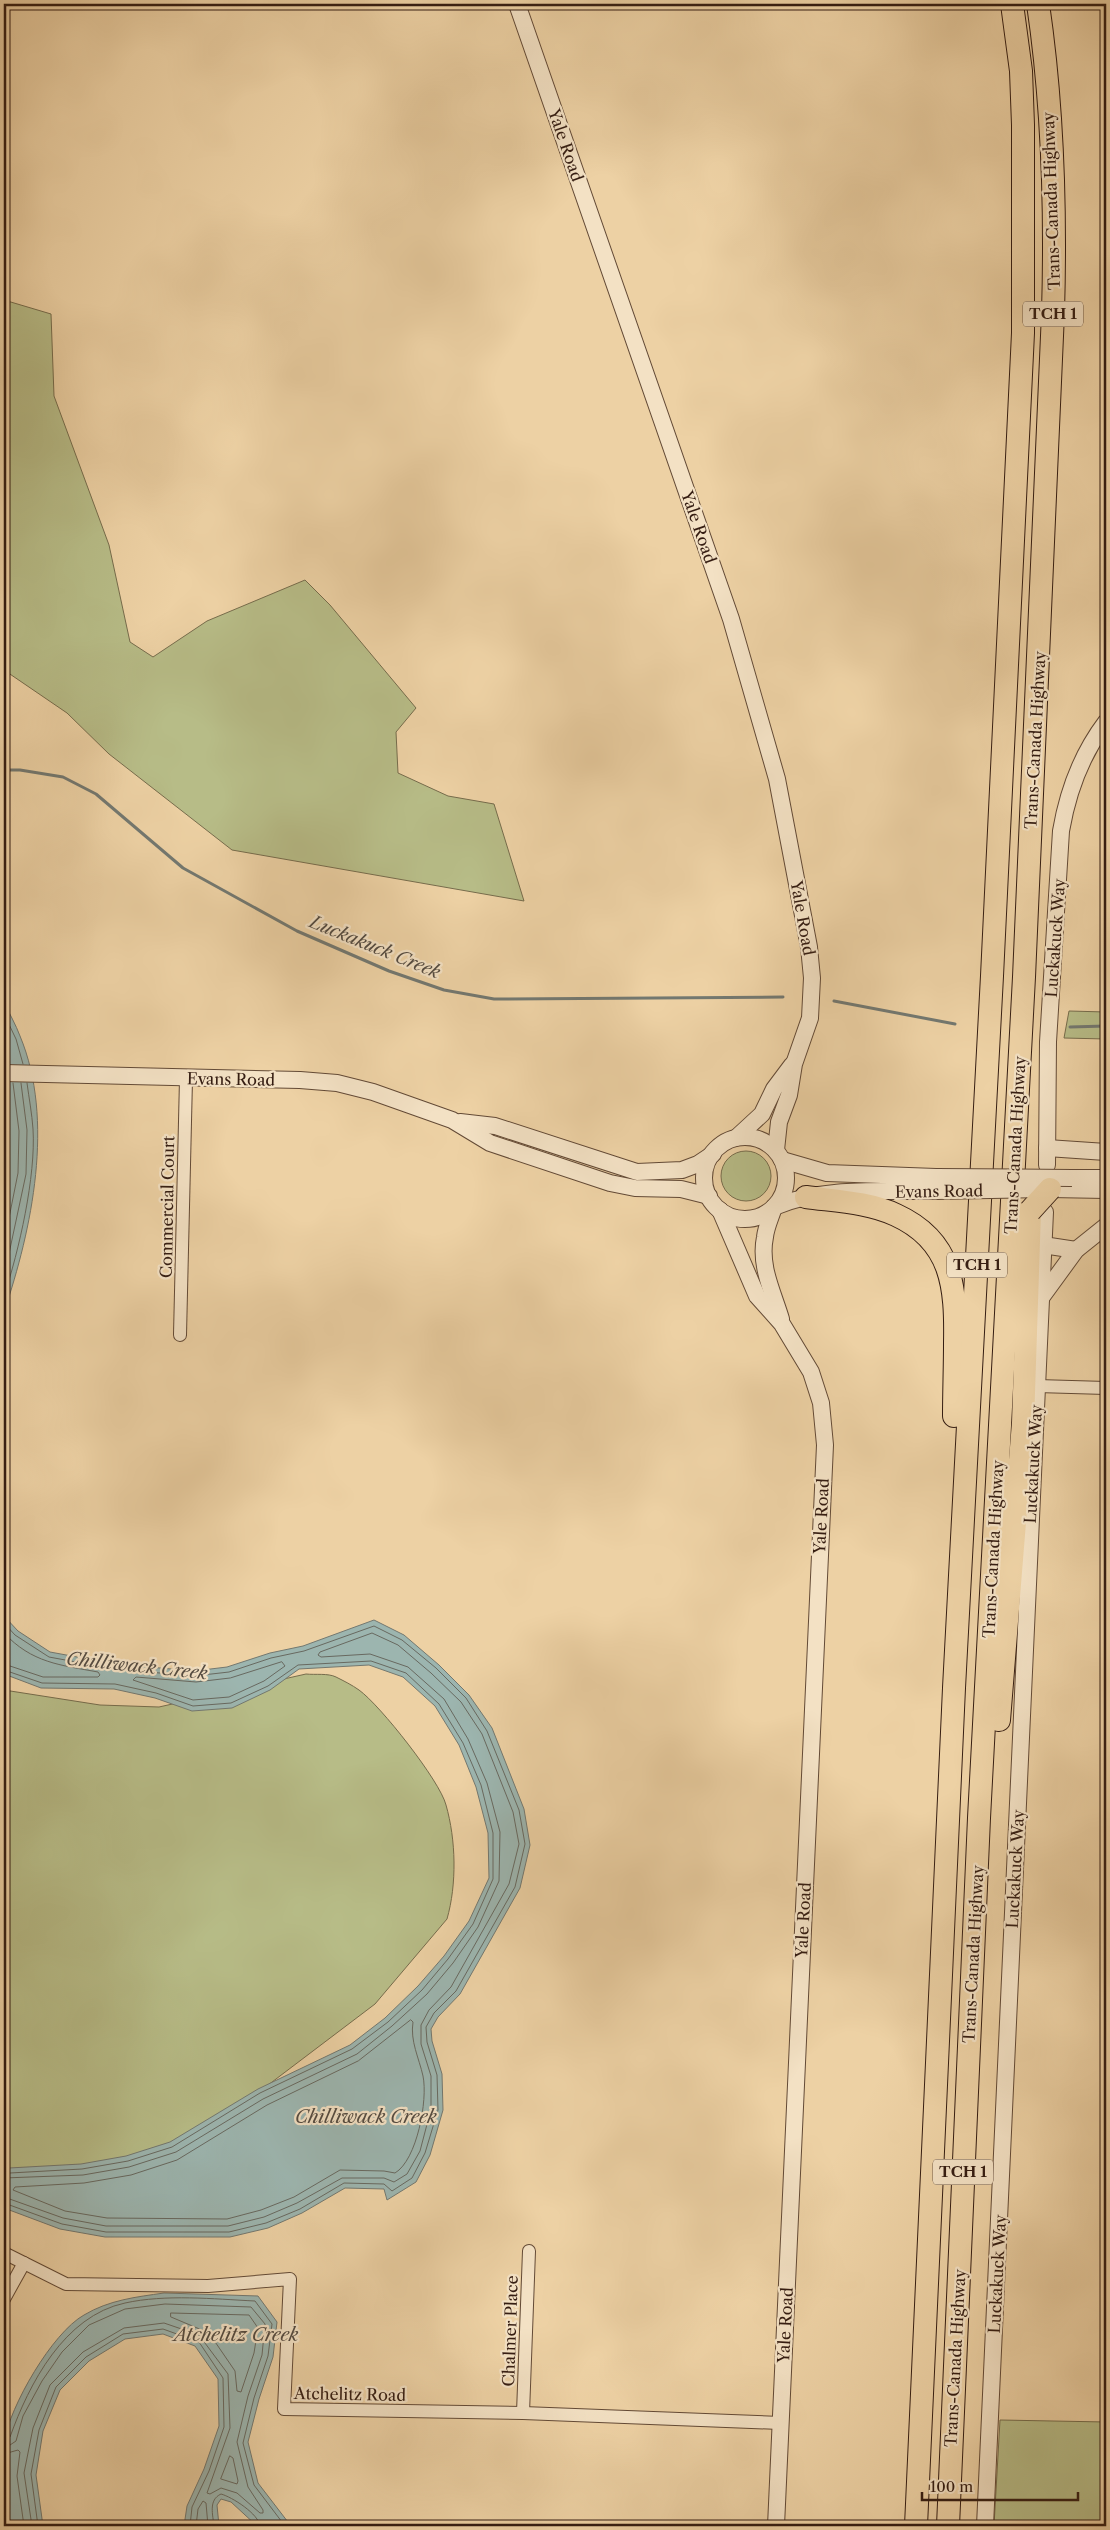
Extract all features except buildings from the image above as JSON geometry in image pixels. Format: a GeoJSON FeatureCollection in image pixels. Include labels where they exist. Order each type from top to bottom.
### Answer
{"type":"FeatureCollection","features":[{"type":"Feature","properties":{"kind":"highway"},"geometry":{"type":"LineString","coordinates":[[1000,4],[1023,125]]}},
{"type":"Feature","properties":{"kind":"highway","name":"Trans-Canada Highway"},"geometry":{"type":"LineString","coordinates":[[916,2526],[954,1688],[993,966],[1022,343],[1024,241],[1023,125],[1020,71],[1012,4]]}},
{"type":"Feature","properties":{"kind":"highway","name":"Trans-Canada Highway"},"geometry":{"type":"LineString","coordinates":[[948,2526],[979,1818],[1042,598],[1054,304],[1053,172],[1044,41],[1038,4]]}},
{"type":"Feature","properties":{"kind":"highway"},"geometry":{"type":"LineString","coordinates":[[1048,4],[1053,172]]}},
{"type":"Feature","properties":{"kind":"highway"},"geometry":{"type":"LineString","coordinates":[[979,1818],[994,1783],[1023,1423],[1046,1192]]}},
{"type":"Feature","properties":{"kind":"highway"},"geometry":{"type":"LineString","coordinates":[[806,1197],[875,1209],[894,1214],[908,1222],[932,1242],[942,1256],[952,1282],[955,1327],[954,1688]]}},
{"type":"Feature","properties":{"kind":"street","name":"Yale Road"},"geometry":{"type":"LineString","coordinates":[[517,4],[732,619],[777,779],[809,947],[812,978],[810,1018],[794,1064],[789,1095],[780,1122],[779,1155]]}},
{"type":"Feature","properties":{"kind":"street","name":"Luckakuck Way"},"geometry":{"type":"LineString","coordinates":[[1047,1165],[1048,1042],[1062,830],[1068,796],[1079,764],[1106,722]]}},
{"type":"Feature","properties":{"kind":"street","name":"Yale Road"},"geometry":{"type":"LineString","coordinates":[[736,1138],[762,1114],[774,1089],[794,1064]]}},
{"type":"Feature","properties":{"kind":"street","name":"Evans Road"},"geometry":{"type":"LineString","coordinates":[[4,1073],[186,1079],[300,1080],[337,1083],[373,1092],[452,1120],[495,1126],[637,1172],[682,1170],[698,1164],[713,1154]]}},
{"type":"Feature","properties":{"kind":"street","name":"Commercial Court"},"geometry":{"type":"LineString","coordinates":[[180,1335],[186,1079]]}},
{"type":"Feature","properties":{"kind":"street","name":"Evans Road"},"geometry":{"type":"LineString","coordinates":[[452,1120],[490,1143],[610,1183],[635,1188],[681,1189],[709,1196]]}},
{"type":"Feature","properties":{"kind":"street"},"geometry":{"type":"LineString","coordinates":[[736,1138],[757,1139],[779,1155],[786,1183],[783,1194],[774,1207],[753,1218],[742,1218],[720,1210],[709,1196],[705,1174],[713,1154],[723,1144],[736,1138]]}},
{"type":"Feature","properties":{"kind":"street"},"geometry":{"type":"LineString","coordinates":[[1047,1148],[1106,1152]]}},
{"type":"Feature","properties":{"kind":"street","name":"Evans Road"},"geometry":{"type":"LineString","coordinates":[[779,1155],[827,1174],[1046,1192],[1106,1190]]}},
{"type":"Feature","properties":{"kind":"street","name":"Evans Road"},"geometry":{"type":"LineString","coordinates":[[1046,1192],[1106,1178]]}},
{"type":"Feature","properties":{"kind":"street","name":"Evans Road"},"geometry":{"type":"LineString","coordinates":[[774,1207],[806,1197],[936,1184]]}},
{"type":"Feature","properties":{"kind":"street","name":"Luckakuck Way"},"geometry":{"type":"LineString","coordinates":[[985,2526],[1046,1192]]}},
{"type":"Feature","properties":{"kind":"street","name":"Yale Road"},"geometry":{"type":"LineString","coordinates":[[774,1207],[765,1237],[763,1258],[766,1275],[782,1324]]}},
{"type":"Feature","properties":{"kind":"street","name":"Yale Road"},"geometry":{"type":"LineString","coordinates":[[720,1210],[753,1289],[782,1324],[811,1372],[821,1403],[825,1445],[776,2526]]}},
{"type":"Feature","properties":{"kind":"street"},"geometry":{"type":"LineString","coordinates":[[1041,1298],[1076,1250],[1106,1226]]}},
{"type":"Feature","properties":{"kind":"street"},"geometry":{"type":"LineString","coordinates":[[1043,1245],[1076,1250]]}},
{"type":"Feature","properties":{"kind":"street"},"geometry":{"type":"LineString","coordinates":[[1037,1386],[1106,1388]]}},
{"type":"Feature","properties":{"kind":"street","name":"Chalmer Place"},"geometry":{"type":"LineString","coordinates":[[523,2413],[529,2251]]}},
{"type":"Feature","properties":{"kind":"street","name":"Atchelitz Road"},"geometry":{"type":"LineString","coordinates":[[4,2253],[66,2284],[208,2286],[290,2280],[284,2409],[523,2413],[780,2423]]}},
{"type":"Feature","properties":{"kind":"street"},"geometry":{"type":"LineString","coordinates":[[4,2299],[24,2263]]}},
{"type":"Feature","properties":{"kind":"green space"},"geometry":{"type":"Polygon","coordinates":[[[4,300],[51,314],[54,396],[109,545],[130,642],[153,657],[207,621],[305,580],[330,605],[416,708],[396,732],[398,773],[448,796],[494,804],[524,901],[232,850],[109,754],[67,713],[4,670],[4,300]]]}},
{"type":"Feature","properties":{"kind":"green space"},"geometry":{"type":"Polygon","coordinates":[[[1069,1011],[1106,1012],[1106,1039],[1064,1038],[1069,1011]]]}},
{"type":"Feature","properties":{"kind":"green space"},"geometry":{"type":"Polygon","coordinates":[[[751,1151],[764,1158],[770,1166],[770,1186],[764,1194],[756,1200],[741,1201],[728,1194],[722,1186],[721,1171],[728,1158],[736,1152],[751,1151]]]}},
{"type":"Feature","properties":{"kind":"green space"},"geometry":{"type":"Polygon","coordinates":[[[306,1674],[336,1677],[369,1698],[408,1744],[433,1779],[446,1805],[452,1833],[454,1877],[447,1919],[375,2004],[214,2126],[67,2191],[4,2168],[4,1690],[100,1705],[159,1707],[306,1674]]]}},
{"type":"Feature","properties":{"kind":"green space"},"geometry":{"type":"Polygon","coordinates":[[[1000,2420],[1106,2422],[1106,2526],[994,2526],[1000,2420]]]}},
{"type":"Feature","properties":{"kind":"water"},"geometry":{"type":"Polygon","coordinates":[[[4,1002],[18,1032],[31,1069],[36,1103],[38,1138],[31,1210],[4,1312],[4,1192],[6,1157],[4,1141],[4,1002]]]}},
{"type":"Feature","properties":{"kind":"water","name":"Chilliwack Creek"},"geometry":{"type":"Polygon","coordinates":[[[4,1616],[18,1631],[50,1652],[115,1664],[194,1671],[227,1667],[270,1653],[303,1646],[374,1620],[404,1635],[439,1665],[469,1695],[492,1728],[524,1809],[530,1845],[520,1888],[460,1994],[438,2017],[431,2029],[432,2041],[442,2074],[443,2110],[430,2155],[416,2182],[387,2200],[384,2189],[345,2188],[302,2213],[268,2228],[230,2237],[105,2237],[60,2229],[4,2208],[4,2165],[9,2168],[81,2164],[126,2156],[170,2142],[258,2089],[350,2045],[385,2018],[418,1986],[444,1956],[469,1921],[489,1878],[488,1833],[476,1787],[459,1745],[435,1706],[403,1677],[369,1665],[299,1669],[270,1690],[232,1708],[192,1711],[155,1698],[114,1689],[41,1688],[4,1674],[4,1616]]]}},
{"type":"Feature","properties":{"kind":"water","name":"Atchelitz Creek"},"geometry":{"type":"Polygon","coordinates":[[[164,2293],[258,2296],[277,2322],[273,2357],[259,2399],[248,2442],[258,2483],[291,2526],[257,2526],[231,2502],[221,2499],[217,2505],[219,2526],[184,2526],[187,2506],[204,2469],[219,2426],[218,2379],[195,2346],[163,2334],[125,2339],[89,2361],[60,2390],[43,2431],[36,2475],[43,2526],[5,2526],[2,2484],[4,2442],[8,2427],[24,2391],[46,2354],[72,2324],[93,2310],[123,2300],[164,2293]]]}},
{"type":"Feature","properties":{"kind":"waterway","name":"Luckakuck Creek"},"geometry":{"type":"LineString","coordinates":[[4,770],[20,770],[63,777],[96,794],[183,868],[297,931],[389,971],[444,990],[494,999],[783,997]]}},
{"type":"Feature","properties":{"kind":"waterway","name":"Luckakuck Creek"},"geometry":{"type":"LineString","coordinates":[[834,1001],[955,1024]]}},
{"type":"Feature","properties":{"kind":"waterway","name":"Luckakuck Creek"},"geometry":{"type":"LineString","coordinates":[[1070,1027],[1106,1026]]}}]}
